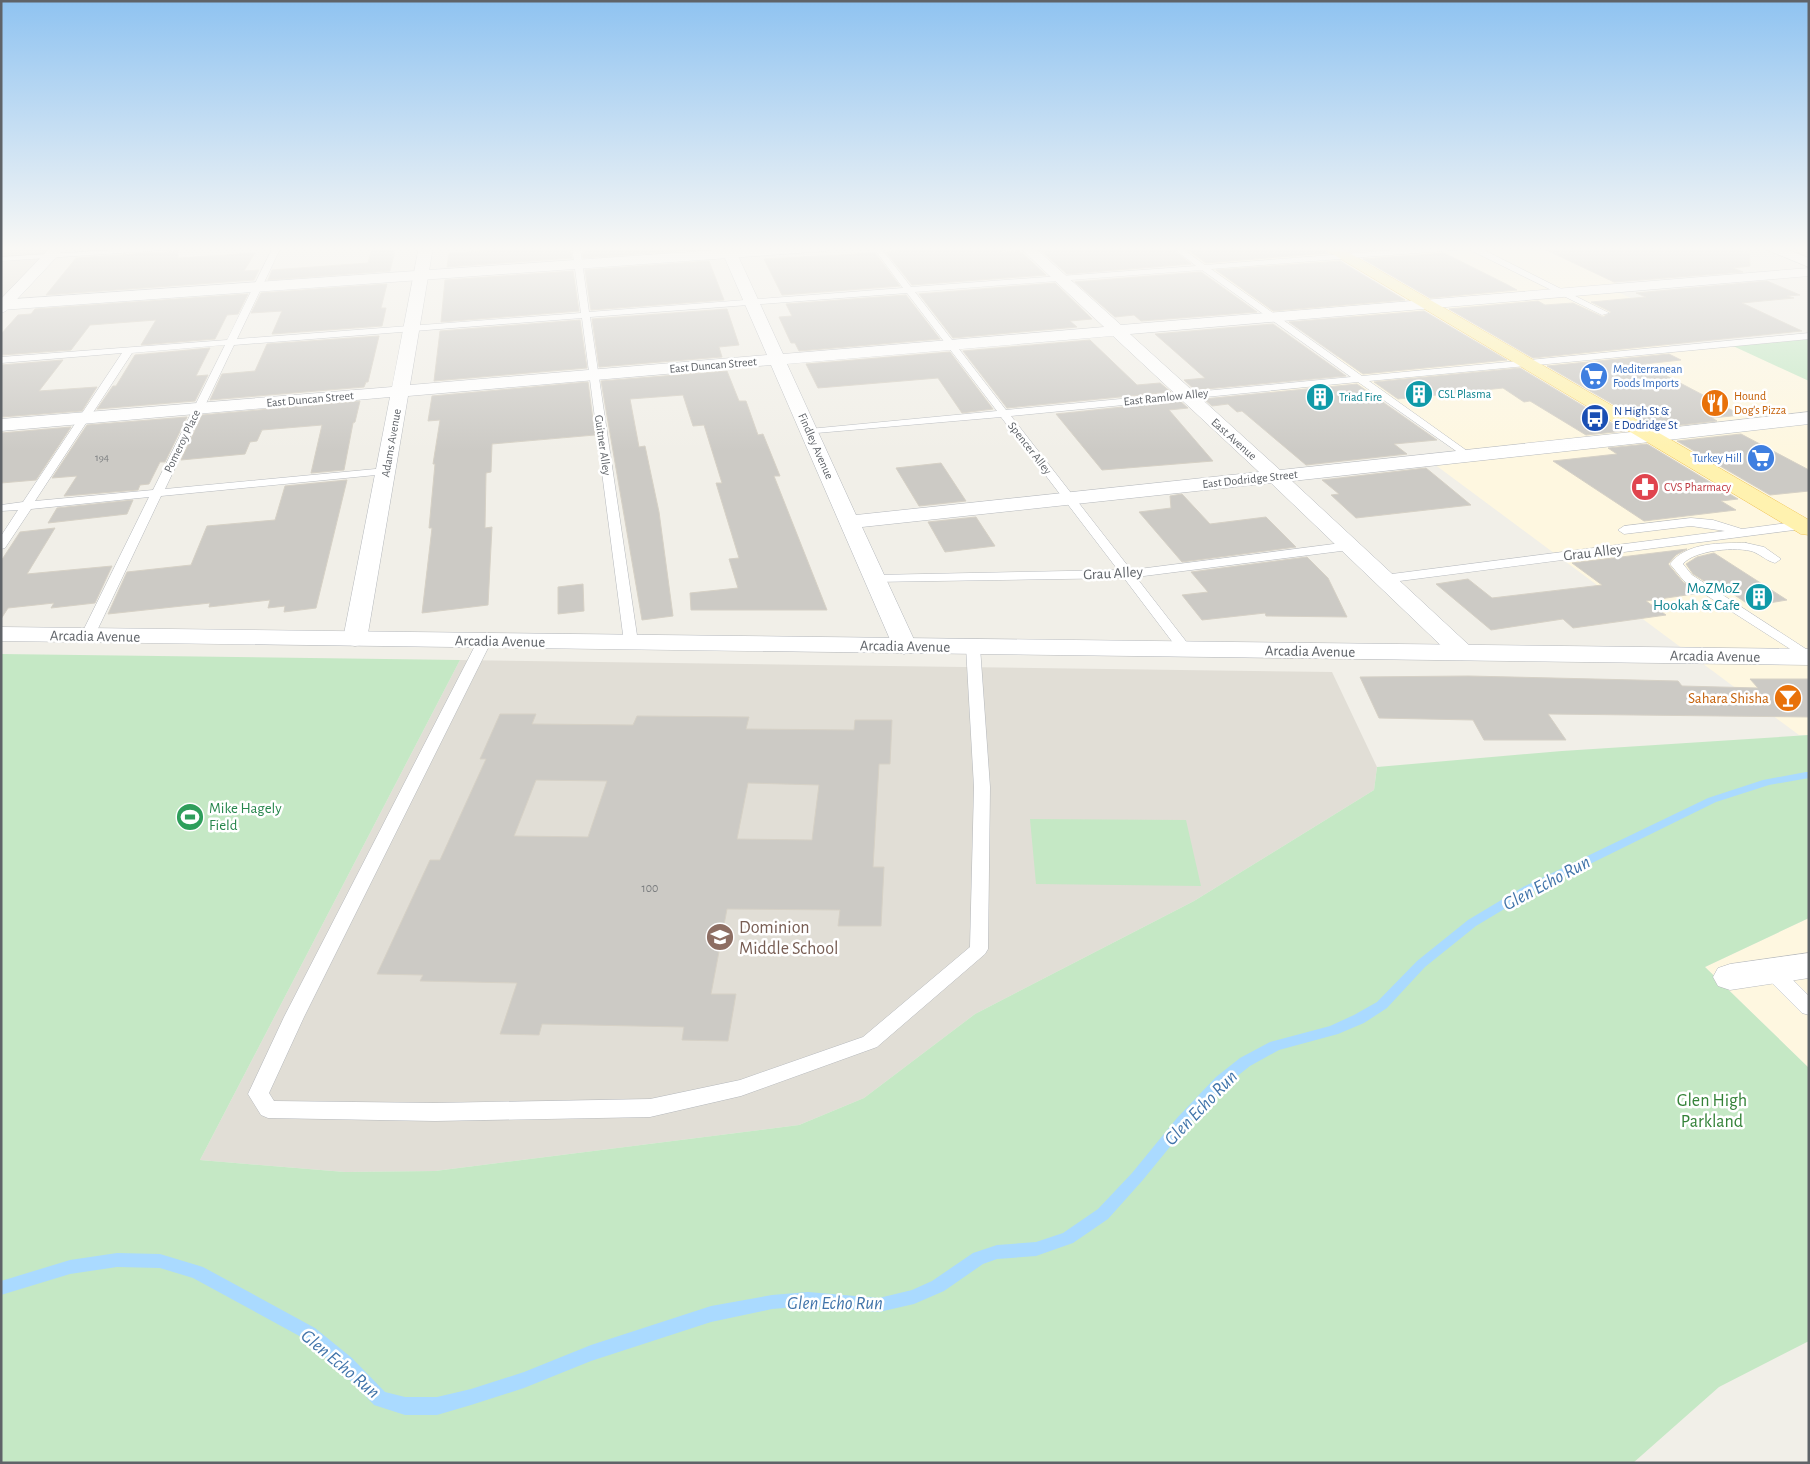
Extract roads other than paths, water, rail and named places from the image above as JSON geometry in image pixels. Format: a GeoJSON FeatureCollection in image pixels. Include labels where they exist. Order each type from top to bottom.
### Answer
{"type":"FeatureCollection","features":[{"type":"Feature","properties":{"kind":"main road"},"geometry":{"type":"LineString","coordinates":[[1445,315],[1805,527]]}},
{"type":"Feature","properties":{"kind":"street","name":"Adams Avenue"},"geometry":{"type":"LineString","coordinates":[[355,639],[414,315]]}},
{"type":"Feature","properties":{"kind":"street","name":"Findley Avenue"},"geometry":{"type":"LineString","coordinates":[[757,315],[904,646]]}},
{"type":"Feature","properties":{"kind":"street","name":"East Avenue"},"geometry":{"type":"LineString","coordinates":[[1100,315],[1462,652]]}},
{"type":"Feature","properties":{"kind":"street","name":"East Duncan Street"},"geometry":{"type":"LineString","coordinates":[[1,426],[1292,315]]}},
{"type":"Feature","properties":{"kind":"street","name":"East Dodridge Street"},"geometry":{"type":"LineString","coordinates":[[850,522],[1809,418]]}},
{"type":"Feature","properties":{"kind":"street","name":"Arcadia Avenue"},"geometry":{"type":"LineString","coordinates":[[1,634],[1809,657]]}},
{"type":"Feature","properties":{"kind":"street"},"geometry":{"type":"LineString","coordinates":[[1730,977],[1809,965]]}},
{"type":"Feature","properties":{"kind":"lane","name":"Pomeroy Place"},"geometry":{"type":"LineString","coordinates":[[88,636],[244,315]]}},
{"type":"Feature","properties":{"kind":"lane"},"geometry":{"type":"LineString","coordinates":[[1,360],[582,315]]}},
{"type":"Feature","properties":{"kind":"lane","name":"Guitner Alley"},"geometry":{"type":"LineString","coordinates":[[586,315],[631,642]]}},
{"type":"Feature","properties":{"kind":"lane","name":"Spencer Alley"},"geometry":{"type":"LineString","coordinates":[[927,315],[1185,649]]}},
{"type":"Feature","properties":{"kind":"lane"},"geometry":{"type":"LineString","coordinates":[[1272,317],[1466,455]]}},
{"type":"Feature","properties":{"kind":"lane","name":"East Ramlow Alley"},"geometry":{"type":"LineString","coordinates":[[809,432],[1809,336]]}},
{"type":"Feature","properties":{"kind":"lane"},"geometry":{"type":"LineString","coordinates":[[1,545],[129,350]]}},
{"type":"Feature","properties":{"kind":"lane"},"geometry":{"type":"LineString","coordinates":[[1,508],[386,471]]}},
{"type":"Feature","properties":{"kind":"lane"},"geometry":{"type":"LineString","coordinates":[[1624,530],[1691,522],[1713,524],[1743,532]]}},
{"type":"Feature","properties":{"kind":"lane","name":"Grau Alley"},"geometry":{"type":"LineString","coordinates":[[1384,579],[1743,532],[1805,527]]}},
{"type":"Feature","properties":{"kind":"lane","name":"Grau Alley"},"geometry":{"type":"LineString","coordinates":[[875,579],[1127,574],[1350,546]]}},
{"type":"Feature","properties":{"kind":"lane"},"geometry":{"type":"LineString","coordinates":[[1775,559],[1754,548],[1733,547],[1693,552],[1679,559],[1676,564],[1688,578],[1809,657]]}},
{"type":"Feature","properties":{"kind":"lane"},"geometry":{"type":"LineString","coordinates":[[485,640],[290,1025],[258,1094],[268,1109],[435,1112],[650,1108],[741,1088],[870,1042],[979,949],[982,787],[973,646]]}},
{"type":"Feature","properties":{"kind":"lane"},"geometry":{"type":"LineString","coordinates":[[1772,971],[1809,1008]]}},
{"type":"Feature","properties":{"kind":"waterway","name":"Glen Echo Run"},"geometry":{"type":"LineString","coordinates":[[1,1288],[70,1267],[117,1260],[160,1261],[197,1272],[309,1333],[346,1364],[380,1399],[405,1406],[437,1406],[471,1397],[524,1380],[591,1353],[711,1314],[772,1302],[808,1299],[879,1305],[914,1297],[938,1286],[978,1258],[997,1252],[1036,1249],[1068,1238],[1103,1214],[1137,1177],[1182,1122],[1221,1081],[1245,1062],[1275,1046],[1333,1030],[1359,1019],[1382,1005],[1421,964],[1472,923],[1527,890],[1712,800],[1767,782],[1806,775]]}},
{"type":"Feature","properties":{"kind":"place","name":"Mediterranean Foods Imports"},"geometry":{"type":"Point","coordinates":[1594,376]}},
{"type":"Feature","properties":{"kind":"place","name":"CSL Plasma"},"geometry":{"type":"Point","coordinates":[1419,394]}},
{"type":"Feature","properties":{"kind":"place","name":"Triad Fire"},"geometry":{"type":"Point","coordinates":[1320,397]}},
{"type":"Feature","properties":{"kind":"place","name":"Hound Dog's Pizza"},"geometry":{"type":"Point","coordinates":[1715,403]}},
{"type":"Feature","properties":{"kind":"place","name":"N High St & E Dodridge St"},"geometry":{"type":"Point","coordinates":[1595,418]}},
{"type":"Feature","properties":{"kind":"place","name":"Turkey Hill"},"geometry":{"type":"Point","coordinates":[1761,458]}},
{"type":"Feature","properties":{"kind":"place","name":"CVS Pharmacy"},"geometry":{"type":"Point","coordinates":[1645,487]}},
{"type":"Feature","properties":{"kind":"place","name":"MoZMoZ Hookah & Cafe"},"geometry":{"type":"Point","coordinates":[1759,597]}},
{"type":"Feature","properties":{"kind":"place","name":"Sahara Shisha"},"geometry":{"type":"Point","coordinates":[1788,698]}},
{"type":"Feature","properties":{"kind":"place","name":"Mike Hagely Field"},"geometry":{"type":"Point","coordinates":[190,817]}},
{"type":"Feature","properties":{"kind":"place","name":"Dominion Middle School"},"geometry":{"type":"Point","coordinates":[720,937]}},
{"type":"Feature","properties":{"kind":"park label","name":"Glen High Parkland"},"geometry":{"type":"Point","coordinates":[1712,1110]}}]}
